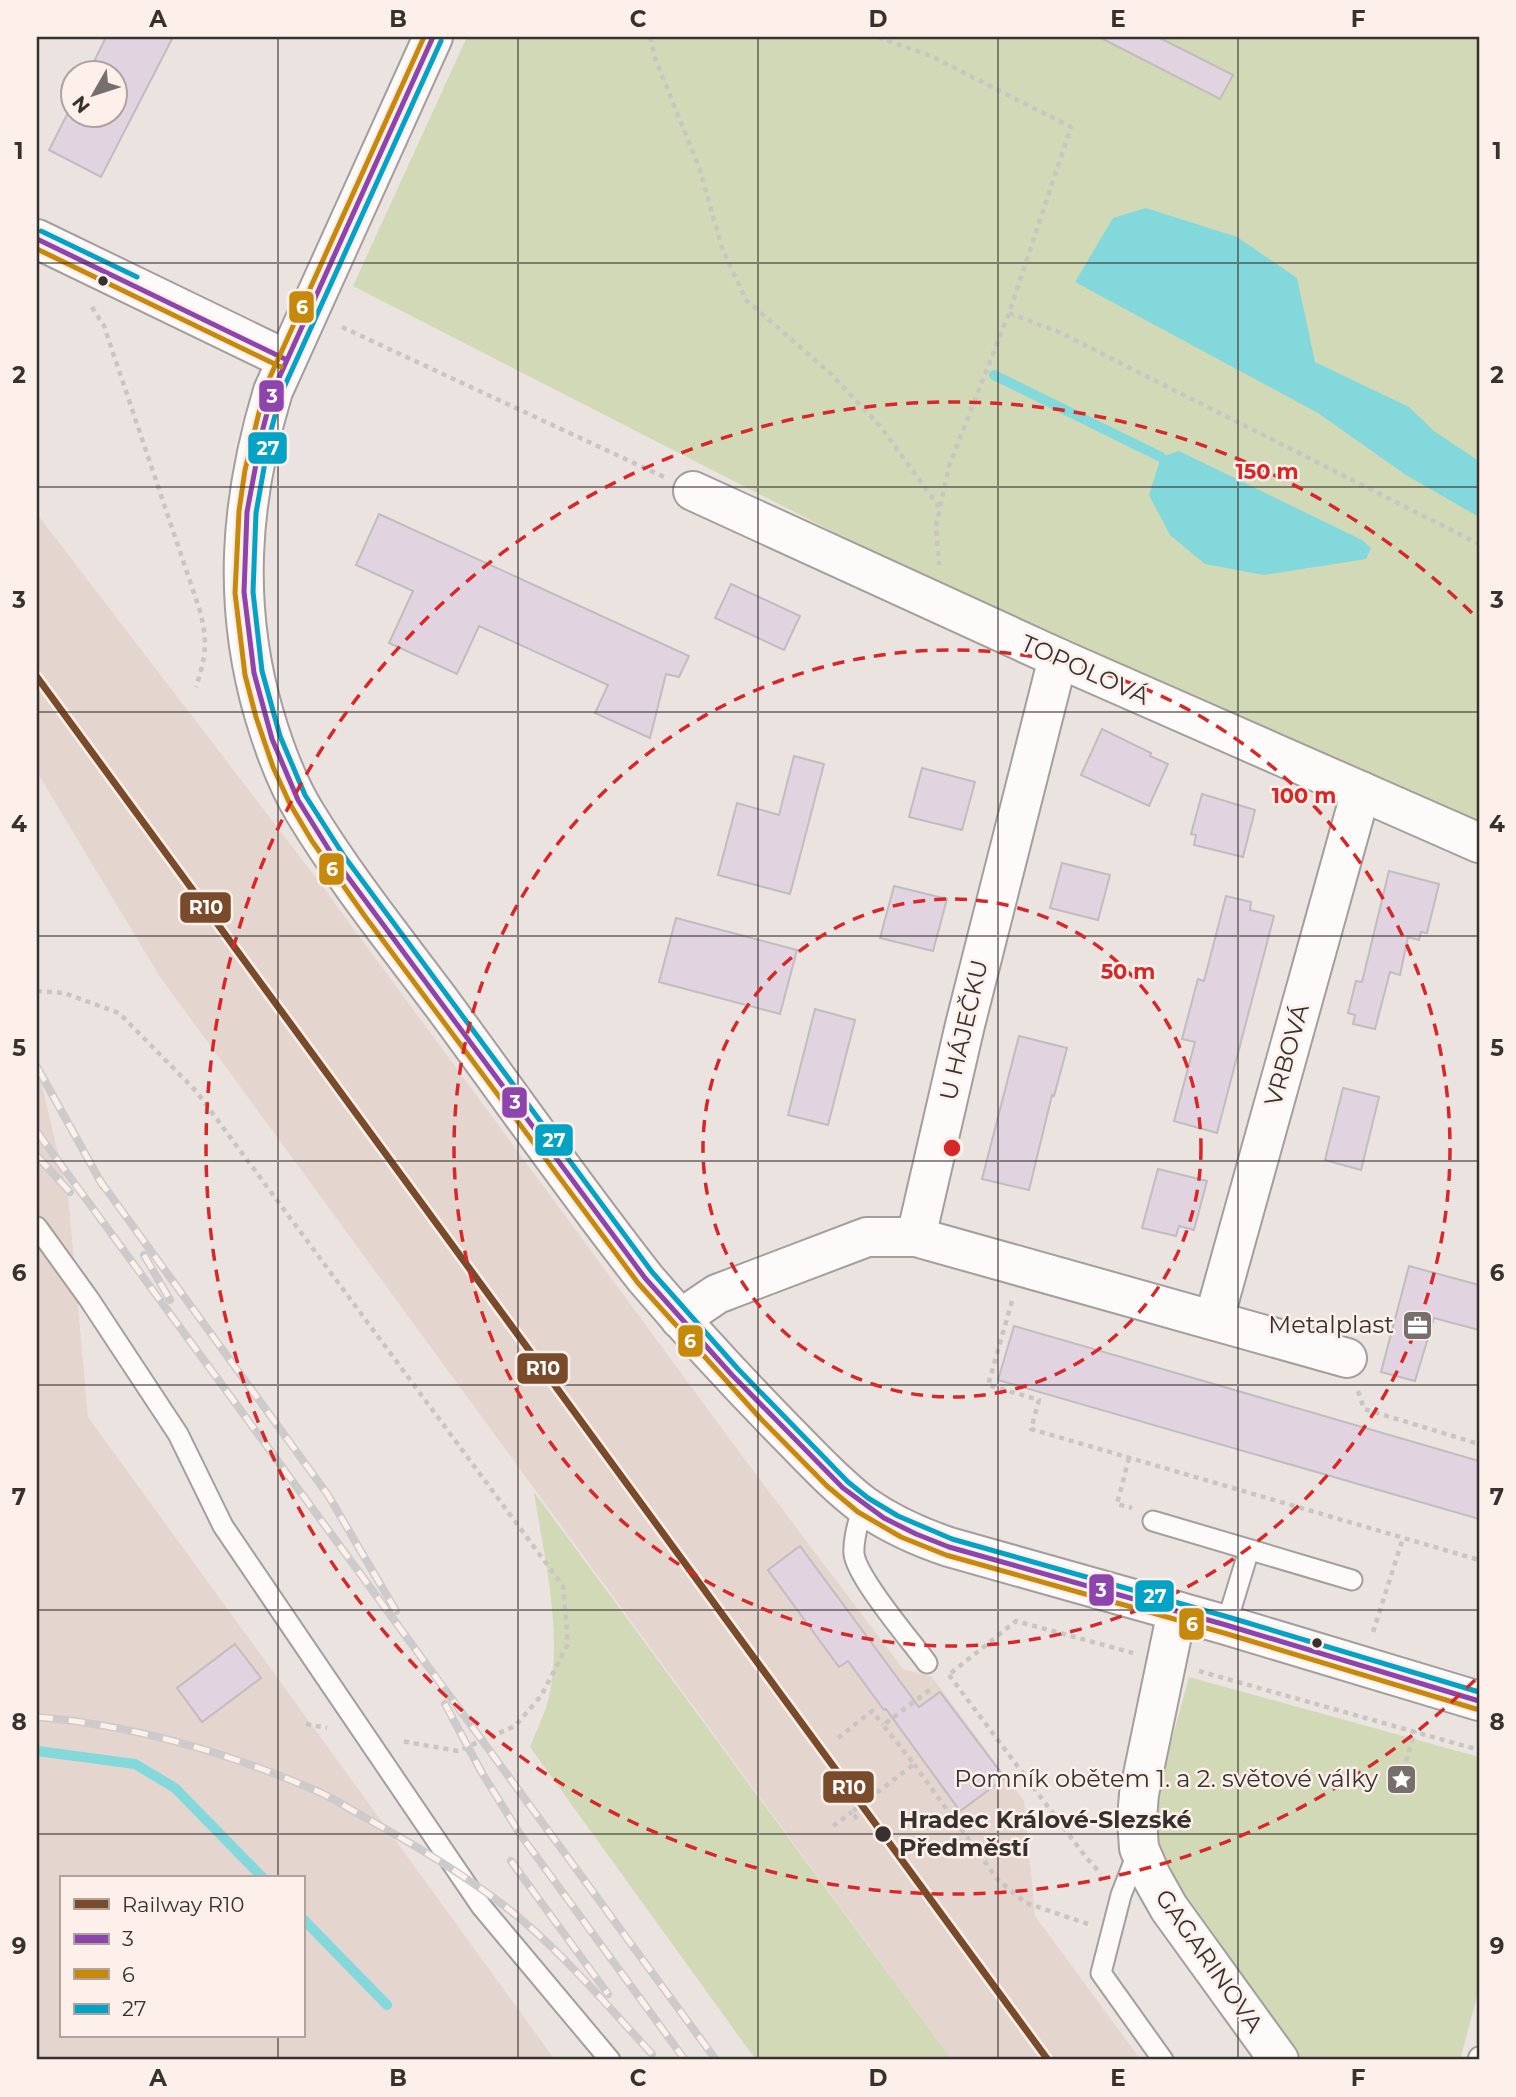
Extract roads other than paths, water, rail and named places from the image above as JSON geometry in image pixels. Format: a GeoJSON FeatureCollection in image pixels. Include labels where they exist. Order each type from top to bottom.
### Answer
{"type":"FeatureCollection","features":[{"type":"Feature","properties":{"kind":"street"},"geometry":{"type":"LineString","coordinates":[[433,37],[285,359],[262,426],[253,466],[246,508],[242,578],[249,656],[276,753],[304,811],[355,886],[613,1237],[680,1319],[824,1471],[877,1514],[920,1537],[949,1547],[1226,1625],[1479,1701]]}},
{"type":"Feature","properties":{"kind":"street"},"geometry":{"type":"LineString","coordinates":[[37,239],[285,359]]}},
{"type":"Feature","properties":{"kind":"street","name":"TOPOLOVÁ"},"geometry":{"type":"LineString","coordinates":[[693,491],[1058,658],[1479,843]]}},
{"type":"Feature","properties":{"kind":"street","name":"U HÁJEČKU"},"geometry":{"type":"LineString","coordinates":[[916,1237],[965,1025],[1058,658]]}},
{"type":"Feature","properties":{"kind":"street","name":"VRBOVÁ"},"geometry":{"type":"LineString","coordinates":[[1214,1319],[1361,791]]}},
{"type":"Feature","properties":{"kind":"street"},"geometry":{"type":"LineString","coordinates":[[680,1319],[717,1294],[867,1237],[916,1237],[1347,1358]]}},
{"type":"Feature","properties":{"kind":"street","name":"GAGARINOVA"},"geometry":{"type":"LineString","coordinates":[[1177,1611],[1139,1794],[1139,1848],[1169,1908],[1279,2060]]}},
{"type":"Feature","properties":{"kind":"lane"},"geometry":{"type":"LineString","coordinates":[[37,1227],[89,1299],[178,1434],[223,1526],[481,1906],[610,2060]]}},
{"type":"Feature","properties":{"kind":"lane"},"geometry":{"type":"LineString","coordinates":[[877,1514],[856,1534],[854,1556],[863,1576],[927,1663]]}},
{"type":"Feature","properties":{"kind":"lane"},"geometry":{"type":"LineString","coordinates":[[1153,1521],[1352,1580]]}},
{"type":"Feature","properties":{"kind":"lane"},"geometry":{"type":"LineString","coordinates":[[1226,1625],[1250,1550]]}},
{"type":"Feature","properties":{"kind":"lane"},"geometry":{"type":"LineString","coordinates":[[1139,1848],[1121,1895],[1101,1973],[1163,2060]]}},
{"type":"Feature","properties":{"kind":"water"},"geometry":{"type":"Polygon","coordinates":[[[1146,208],[1237,237],[1297,278],[1315,362],[1409,407],[1434,431],[1479,461],[1479,517],[1406,475],[1318,413],[1075,282],[1113,218],[1146,208]]]}},
{"type":"Feature","properties":{"kind":"water"},"geometry":{"type":"Polygon","coordinates":[[[1179,451],[1362,540],[1371,548],[1366,559],[1264,575],[1205,564],[1170,535],[1149,495],[1161,457],[1179,451]]]}},
{"type":"Feature","properties":{"kind":"waterway"},"geometry":{"type":"LineString","coordinates":[[994,375],[1161,457]]}},
{"type":"Feature","properties":{"kind":"waterway"},"geometry":{"type":"LineString","coordinates":[[37,1751],[135,1764],[175,1788],[261,1876]]}},
{"type":"Feature","properties":{"kind":"waterway"},"geometry":{"type":"LineString","coordinates":[[304,1920],[387,2005]]}},
{"type":"Feature","properties":{"kind":"railway"},"geometry":{"type":"LineString","coordinates":[[37,1067],[103,1186]]}},
{"type":"Feature","properties":{"kind":"railway"},"geometry":{"type":"LineString","coordinates":[[37,1132],[716,2060]]}},
{"type":"Feature","properties":{"kind":"railway"},"geometry":{"type":"LineString","coordinates":[[37,1156],[70,1192]]}},
{"type":"Feature","properties":{"kind":"railway"},"geometry":{"type":"LineString","coordinates":[[98,1178],[328,1495],[396,1611]]}},
{"type":"Feature","properties":{"kind":"railway"},"geometry":{"type":"LineString","coordinates":[[144,1255],[170,1300]]}},
{"type":"Feature","properties":{"kind":"railway"},"geometry":{"type":"LineString","coordinates":[[445,1704],[482,1773],[520,1834],[685,2060]]}},
{"type":"Feature","properties":{"kind":"railway"},"geometry":{"type":"LineString","coordinates":[[37,1717],[109,1727],[180,1743],[284,1777],[335,1800],[414,1845],[516,1915],[577,1972],[652,2054]]}},
{"type":"Feature","properties":{"kind":"railway"},"geometry":{"type":"LineString","coordinates":[[511,1861],[608,1994]]}},
{"type":"Feature","properties":{"kind":"rail line","name":"R10"},"geometry":{"type":"LineString","coordinates":[[37,677],[1048,2060]]}},
{"type":"Feature","properties":{"kind":"place","name":"Metalplast"},"geometry":{"type":"Point","coordinates":[1417,1325]}},
{"type":"Feature","properties":{"kind":"place","name":"Pomník obětem 1. a 2. světové války"},"geometry":{"type":"Point","coordinates":[1401,1779]}},
{"type":"Feature","properties":{"kind":"place","name":"Hradec Králové-Slezské Předměstí"},"geometry":{"type":"Point","coordinates":[883,1834]}}]}
